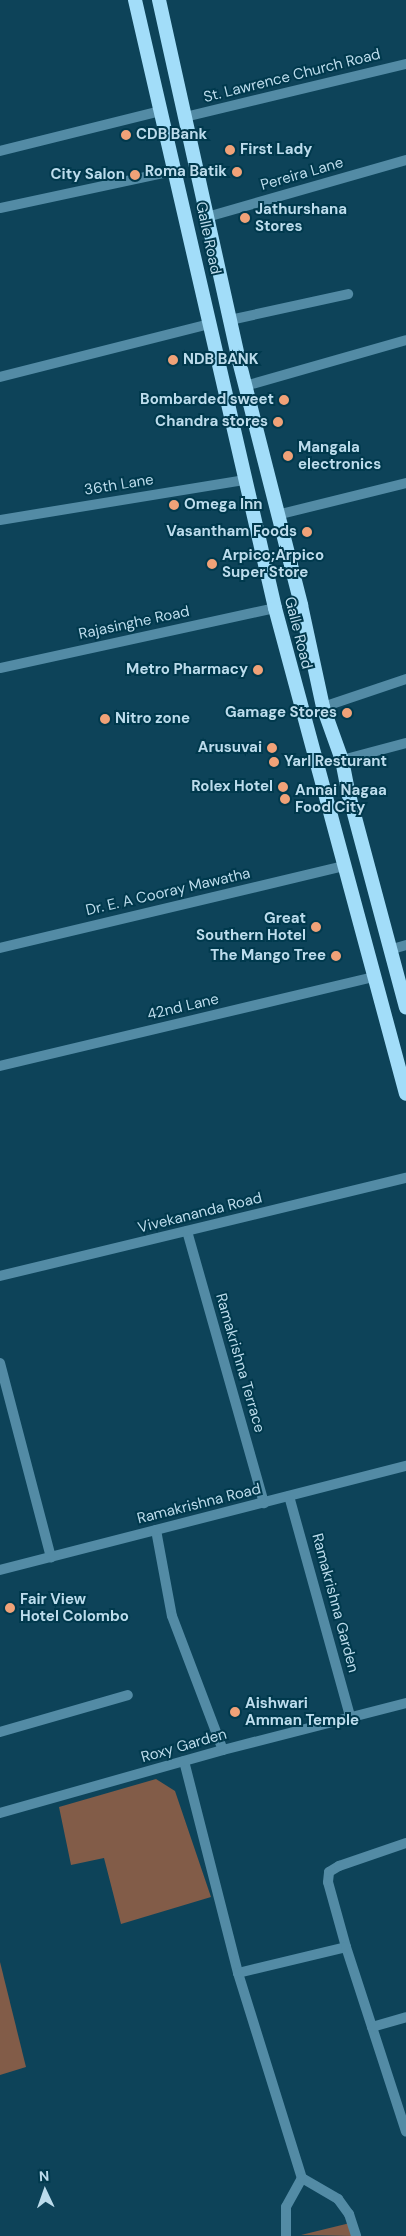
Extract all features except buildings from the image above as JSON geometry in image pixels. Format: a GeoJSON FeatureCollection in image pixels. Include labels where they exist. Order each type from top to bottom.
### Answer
{"type":"FeatureCollection","features":[{"type":"Feature","properties":{"kind":"highway","name":"Galle Road"},"geometry":{"type":"LineString","coordinates":[[135,0],[177,170],[244,480],[275,608],[406,1094]]}},
{"type":"Feature","properties":{"kind":"highway","name":"Galle Road"},"geometry":{"type":"LineString","coordinates":[[160,0],[244,386],[323,707],[342,760],[389,950],[406,1008]]}},
{"type":"Feature","properties":{"kind":"highway"},"geometry":{"type":"LineString","coordinates":[[148,54],[170,47]]}},
{"type":"Feature","properties":{"kind":"street","name":"St. Lawrence Church Road"},"geometry":{"type":"LineString","coordinates":[[185,117],[406,64]]}},
{"type":"Feature","properties":{"kind":"street"},"geometry":{"type":"LineString","coordinates":[[0,151],[161,111]]}},
{"type":"Feature","properties":{"kind":"street","name":"Pereira Lane"},"geometry":{"type":"LineString","coordinates":[[206,217],[406,160]]}},
{"type":"Feature","properties":{"kind":"street"},"geometry":{"type":"LineString","coordinates":[[0,208],[177,170]]}},
{"type":"Feature","properties":{"kind":"street"},"geometry":{"type":"LineString","coordinates":[[230,320],[348,294]]}},
{"type":"Feature","properties":{"kind":"street"},"geometry":{"type":"LineString","coordinates":[[0,377],[210,324]]}},
{"type":"Feature","properties":{"kind":"street"},"geometry":{"type":"LineString","coordinates":[[244,386],[406,340]]}},
{"type":"Feature","properties":{"kind":"street","name":"36th Lane"},"geometry":{"type":"LineString","coordinates":[[0,520],[244,480]]}},
{"type":"Feature","properties":{"kind":"street"},"geometry":{"type":"LineString","coordinates":[[277,516],[406,483]]}},
{"type":"Feature","properties":{"kind":"street","name":"Rajasinghe Road"},"geometry":{"type":"LineString","coordinates":[[0,668],[275,608]]}},
{"type":"Feature","properties":{"kind":"street"},"geometry":{"type":"LineString","coordinates":[[323,707],[406,679]]}},
{"type":"Feature","properties":{"kind":"street"},"geometry":{"type":"LineString","coordinates":[[342,760],[406,743]]}},
{"type":"Feature","properties":{"kind":"street","name":"Dr. E. A Cooray Mawatha"},"geometry":{"type":"LineString","coordinates":[[0,948],[344,866]]}},
{"type":"Feature","properties":{"kind":"street"},"geometry":{"type":"LineString","coordinates":[[389,950],[406,946]]}},
{"type":"Feature","properties":{"kind":"street","name":"42nd Lane"},"geometry":{"type":"LineString","coordinates":[[0,1066],[374,977]]}},
{"type":"Feature","properties":{"kind":"street","name":"Vivekananda Road"},"geometry":{"type":"LineString","coordinates":[[0,1276],[406,1178]]}},
{"type":"Feature","properties":{"kind":"street","name":"Ramakrishna Terrace"},"geometry":{"type":"LineString","coordinates":[[187,1231],[264,1502]]}},
{"type":"Feature","properties":{"kind":"street"},"geometry":{"type":"LineString","coordinates":[[0,1363],[51,1557]]}},
{"type":"Feature","properties":{"kind":"street","name":"Ramakrishna Road"},"geometry":{"type":"LineString","coordinates":[[0,1570],[406,1466]]}},
{"type":"Feature","properties":{"kind":"street","name":"Ramakrishna Garden"},"geometry":{"type":"LineString","coordinates":[[290,1496],[351,1719]]}},
{"type":"Feature","properties":{"kind":"street"},"geometry":{"type":"LineString","coordinates":[[156,1530],[172,1616],[223,1750]]}},
{"type":"Feature","properties":{"kind":"street"},"geometry":{"type":"LineString","coordinates":[[0,1732],[128,1695]]}},
{"type":"Feature","properties":{"kind":"street","name":"Roxy Garden"},"geometry":{"type":"LineString","coordinates":[[0,1813],[223,1750],[351,1719],[406,1703]]}},
{"type":"Feature","properties":{"kind":"street"},"geometry":{"type":"LineString","coordinates":[[184,1761],[238,1973],[302,2178],[338,2199],[349,2214],[356,2236]]}},
{"type":"Feature","properties":{"kind":"street"},"geometry":{"type":"LineString","coordinates":[[406,1843],[339,1866],[329,1872],[328,1882],[346,1947],[406,2132]]}},
{"type":"Feature","properties":{"kind":"street"},"geometry":{"type":"LineString","coordinates":[[238,1973],[346,1947]]}},
{"type":"Feature","properties":{"kind":"street"},"geometry":{"type":"LineString","coordinates":[[372,2026],[406,2017]]}},
{"type":"Feature","properties":{"kind":"street"},"geometry":{"type":"LineString","coordinates":[[286,2236],[286,2208],[302,2178]]}},
{"type":"Feature","properties":{"kind":"shaded area"},"geometry":{"type":"Polygon","coordinates":[[[156,1779],[175,1791],[211,1897],[121,1924],[104,1858],[71,1865],[59,1807],[156,1779]]]}},
{"type":"Feature","properties":{"kind":"shaded area"},"geometry":{"type":"Polygon","coordinates":[[[0,1962],[26,2067],[0,2075],[0,1962]]]}},
{"type":"Feature","properties":{"kind":"shaded area"},"geometry":{"type":"Polygon","coordinates":[[[350,2223],[353,2236],[301,2235],[350,2223]]]}},
{"type":"Feature","properties":{"kind":"place","name":"CDB Bank"},"geometry":{"type":"Point","coordinates":[126,135]}},
{"type":"Feature","properties":{"kind":"place","name":"First Lady"},"geometry":{"type":"Point","coordinates":[230,150]}},
{"type":"Feature","properties":{"kind":"place","name":"Roma Batik"},"geometry":{"type":"Point","coordinates":[237,172]}},
{"type":"Feature","properties":{"kind":"place","name":"City Salon"},"geometry":{"type":"Point","coordinates":[135,175]}},
{"type":"Feature","properties":{"kind":"place","name":"Jathurshana Stores"},"geometry":{"type":"Point","coordinates":[245,218]}},
{"type":"Feature","properties":{"kind":"place","name":"NDB BANK"},"geometry":{"type":"Point","coordinates":[173,360]}},
{"type":"Feature","properties":{"kind":"place","name":"Bombarded sweet"},"geometry":{"type":"Point","coordinates":[284,400]}},
{"type":"Feature","properties":{"kind":"place","name":"Chandra stores"},"geometry":{"type":"Point","coordinates":[278,422]}},
{"type":"Feature","properties":{"kind":"place","name":"Mangala electronics"},"geometry":{"type":"Point","coordinates":[288,456]}},
{"type":"Feature","properties":{"kind":"place","name":"Omega Inn"},"geometry":{"type":"Point","coordinates":[174,505]}},
{"type":"Feature","properties":{"kind":"place","name":"Vasantham Foods"},"geometry":{"type":"Point","coordinates":[307,532]}},
{"type":"Feature","properties":{"kind":"place","name":"Arpico;Arpico Super Store"},"geometry":{"type":"Point","coordinates":[212,564]}},
{"type":"Feature","properties":{"kind":"place","name":"Metro Pharmacy"},"geometry":{"type":"Point","coordinates":[258,670]}},
{"type":"Feature","properties":{"kind":"place","name":"Gamage Stores"},"geometry":{"type":"Point","coordinates":[347,713]}},
{"type":"Feature","properties":{"kind":"place","name":"Nitro zone"},"geometry":{"type":"Point","coordinates":[105,719]}},
{"type":"Feature","properties":{"kind":"place","name":"Arusuvai"},"geometry":{"type":"Point","coordinates":[272,748]}},
{"type":"Feature","properties":{"kind":"place","name":"Yarl Resturant"},"geometry":{"type":"Point","coordinates":[274,762]}},
{"type":"Feature","properties":{"kind":"place","name":"Rolex Hotel"},"geometry":{"type":"Point","coordinates":[283,787]}},
{"type":"Feature","properties":{"kind":"place","name":"Annai Nagaa Food City"},"geometry":{"type":"Point","coordinates":[285,799]}},
{"type":"Feature","properties":{"kind":"place","name":"Great Southern Hotel"},"geometry":{"type":"Point","coordinates":[316,927]}},
{"type":"Feature","properties":{"kind":"place","name":"The Mango Tree"},"geometry":{"type":"Point","coordinates":[336,956]}},
{"type":"Feature","properties":{"kind":"place","name":"Fair View Hotel Colombo"},"geometry":{"type":"Point","coordinates":[10,1608]}},
{"type":"Feature","properties":{"kind":"place","name":"Aishwari Amman Temple"},"geometry":{"type":"Point","coordinates":[235,1712]}}]}
